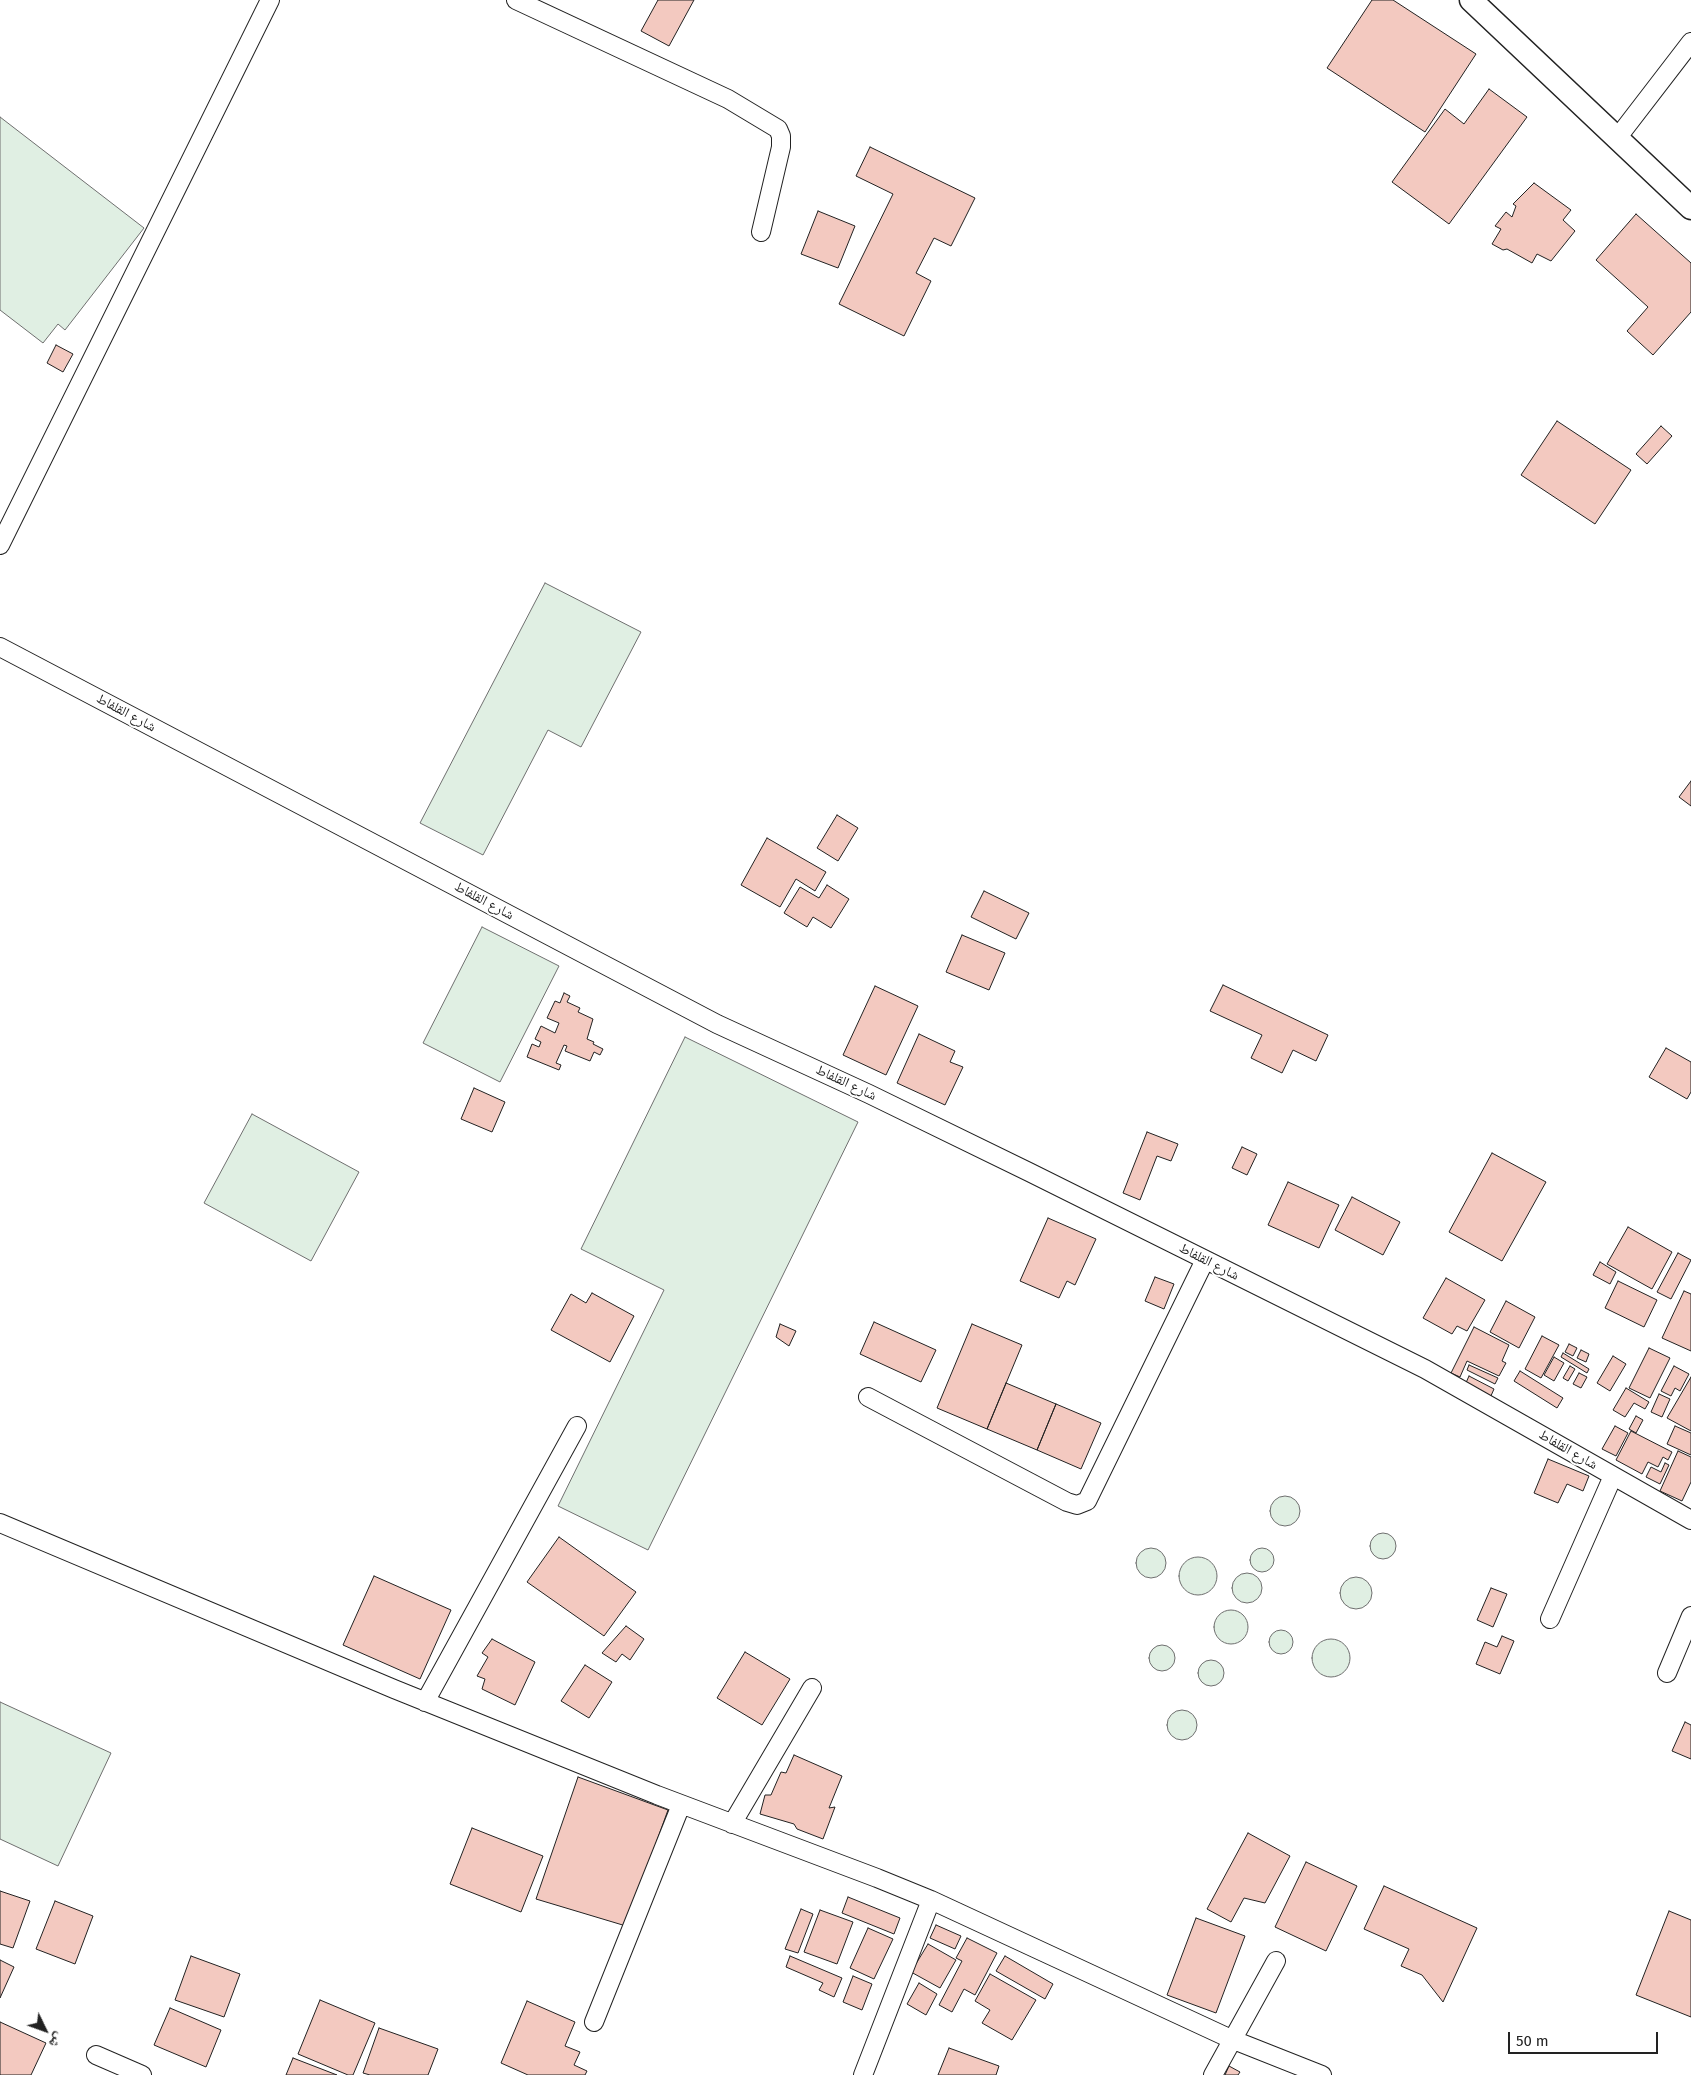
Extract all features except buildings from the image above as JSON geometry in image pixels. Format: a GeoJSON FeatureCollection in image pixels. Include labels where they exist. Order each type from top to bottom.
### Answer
{"type":"FeatureCollection","features":[{"type":"Feature","properties":{"kind":"street"},"geometry":{"type":"LineString","coordinates":[[0,546],[270,0]]}},
{"type":"Feature","properties":{"kind":"street"},"geometry":{"type":"LineString","coordinates":[[516,0],[728,99],[778,129],[781,136],[781,147],[762,232]]}},
{"type":"Feature","properties":{"kind":"street"},"geometry":{"type":"LineString","coordinates":[[1471,0],[1691,208]]}},
{"type":"Feature","properties":{"kind":"street"},"geometry":{"type":"LineString","coordinates":[[1618,137],[1691,42]]}},
{"type":"Feature","properties":{"kind":"street","name":"شارع القلفاط"},"geometry":{"type":"LineString","coordinates":[[0,647],[717,1024],[869,1094],[1425,1369],[1690,1518]]}},
{"type":"Feature","properties":{"kind":"street"},"geometry":{"type":"LineString","coordinates":[[868,1398],[1066,1502],[1078,1505],[1087,1502],[1205,1260]]}},
{"type":"Feature","properties":{"kind":"street"},"geometry":{"type":"LineString","coordinates":[[424,1702],[577,1426]]}},
{"type":"Feature","properties":{"kind":"street"},"geometry":{"type":"LineString","coordinates":[[1550,1619],[1613,1476]]}},
{"type":"Feature","properties":{"kind":"street"},"geometry":{"type":"LineString","coordinates":[[0,1523],[424,1702],[681,1805],[931,1900],[1231,2039],[1322,2075]]}},
{"type":"Feature","properties":{"kind":"street"},"geometry":{"type":"LineString","coordinates":[[1667,1673],[1691,1616]]}},
{"type":"Feature","properties":{"kind":"street"},"geometry":{"type":"LineString","coordinates":[[732,1824],[812,1688]]}},
{"type":"Feature","properties":{"kind":"street"},"geometry":{"type":"LineString","coordinates":[[594,2022],[681,1805]]}},
{"type":"Feature","properties":{"kind":"street"},"geometry":{"type":"LineString","coordinates":[[863,2075],[931,1900]]}},
{"type":"Feature","properties":{"kind":"street"},"geometry":{"type":"LineString","coordinates":[[1213,2075],[1231,2039],[1276,1961]]}},
{"type":"Feature","properties":{"kind":"street"},"geometry":{"type":"LineString","coordinates":[[96,2055],[142,2075]]}},
{"type":"Feature","properties":{"kind":"green space"},"geometry":{"type":"Polygon","coordinates":[[[0,117],[144,228],[65,330],[58,324],[43,343],[0,310],[0,117]]]}},
{"type":"Feature","properties":{"kind":"green space"},"geometry":{"type":"Polygon","coordinates":[[[545,583],[641,632],[581,747],[548,730],[483,855],[420,823],[545,583]]]}},
{"type":"Feature","properties":{"kind":"green space"},"geometry":{"type":"Polygon","coordinates":[[[482,927],[559,966],[500,1082],[423,1043],[482,927]]]}},
{"type":"Feature","properties":{"kind":"green space"},"geometry":{"type":"Polygon","coordinates":[[[685,1037],[858,1122],[648,1550],[558,1506],[664,1290],[581,1249],[685,1037]]]}},
{"type":"Feature","properties":{"kind":"green space"},"geometry":{"type":"Polygon","coordinates":[[[252,1114],[359,1172],[311,1261],[204,1203],[252,1114]]]}},
{"type":"Feature","properties":{"kind":"green space"},"geometry":{"type":"Polygon","coordinates":[[[1285,1496],[1296,1500],[1300,1511],[1296,1522],[1285,1526],[1274,1522],[1270,1511],[1274,1500],[1285,1496]]]}},
{"type":"Feature","properties":{"kind":"green space"},"geometry":{"type":"Polygon","coordinates":[[[1383,1533],[1392,1537],[1396,1546],[1392,1555],[1383,1559],[1374,1555],[1370,1546],[1374,1537],[1383,1533]]]}},
{"type":"Feature","properties":{"kind":"green space"},"geometry":{"type":"Polygon","coordinates":[[[1151,1548],[1162,1552],[1166,1563],[1162,1574],[1151,1578],[1140,1574],[1136,1563],[1140,1552],[1151,1548]]]}},
{"type":"Feature","properties":{"kind":"green space"},"geometry":{"type":"Polygon","coordinates":[[[1262,1548],[1267,1549],[1273,1555],[1273,1565],[1267,1571],[1262,1572],[1257,1571],[1251,1565],[1250,1560],[1251,1555],[1257,1549],[1262,1548]]]}},
{"type":"Feature","properties":{"kind":"green space"},"geometry":{"type":"Polygon","coordinates":[[[1198,1557],[1212,1562],[1217,1576],[1212,1590],[1198,1595],[1184,1590],[1179,1576],[1184,1562],[1198,1557]]]}},
{"type":"Feature","properties":{"kind":"green space"},"geometry":{"type":"Polygon","coordinates":[[[1247,1573],[1258,1577],[1262,1588],[1258,1599],[1247,1603],[1236,1599],[1232,1588],[1236,1577],[1247,1573]]]}},
{"type":"Feature","properties":{"kind":"green space"},"geometry":{"type":"Polygon","coordinates":[[[1356,1577],[1362,1578],[1367,1582],[1371,1587],[1371,1599],[1367,1604],[1362,1608],[1356,1609],[1350,1608],[1345,1604],[1341,1599],[1340,1593],[1341,1587],[1345,1582],[1350,1578],[1356,1577]]]}},
{"type":"Feature","properties":{"kind":"green space"},"geometry":{"type":"Polygon","coordinates":[[[1231,1610],[1243,1615],[1248,1627],[1243,1639],[1231,1644],[1219,1639],[1214,1627],[1219,1615],[1231,1610]]]}},
{"type":"Feature","properties":{"kind":"green space"},"geometry":{"type":"Polygon","coordinates":[[[1281,1630],[1290,1633],[1293,1642],[1290,1651],[1281,1654],[1272,1651],[1269,1642],[1272,1633],[1281,1630]]]}},
{"type":"Feature","properties":{"kind":"green space"},"geometry":{"type":"Polygon","coordinates":[[[1331,1639],[1338,1640],[1344,1645],[1349,1651],[1349,1665],[1344,1671],[1338,1676],[1331,1677],[1324,1676],[1318,1671],[1313,1665],[1312,1658],[1313,1651],[1318,1645],[1324,1640],[1331,1639]]]}},
{"type":"Feature","properties":{"kind":"green space"},"geometry":{"type":"Polygon","coordinates":[[[1162,1645],[1171,1649],[1175,1658],[1171,1667],[1162,1671],[1153,1667],[1149,1658],[1153,1649],[1162,1645]]]}},
{"type":"Feature","properties":{"kind":"green space"},"geometry":{"type":"Polygon","coordinates":[[[1211,1660],[1221,1663],[1224,1673],[1221,1683],[1211,1686],[1201,1683],[1198,1673],[1201,1663],[1211,1660]]]}},
{"type":"Feature","properties":{"kind":"green space"},"geometry":{"type":"Polygon","coordinates":[[[0,1702],[111,1753],[58,1866],[0,1839],[0,1702]]]}},
{"type":"Feature","properties":{"kind":"green space"},"geometry":{"type":"Polygon","coordinates":[[[1182,1710],[1193,1714],[1197,1725],[1193,1736],[1182,1740],[1171,1736],[1167,1725],[1171,1714],[1182,1710]]]}}]}
